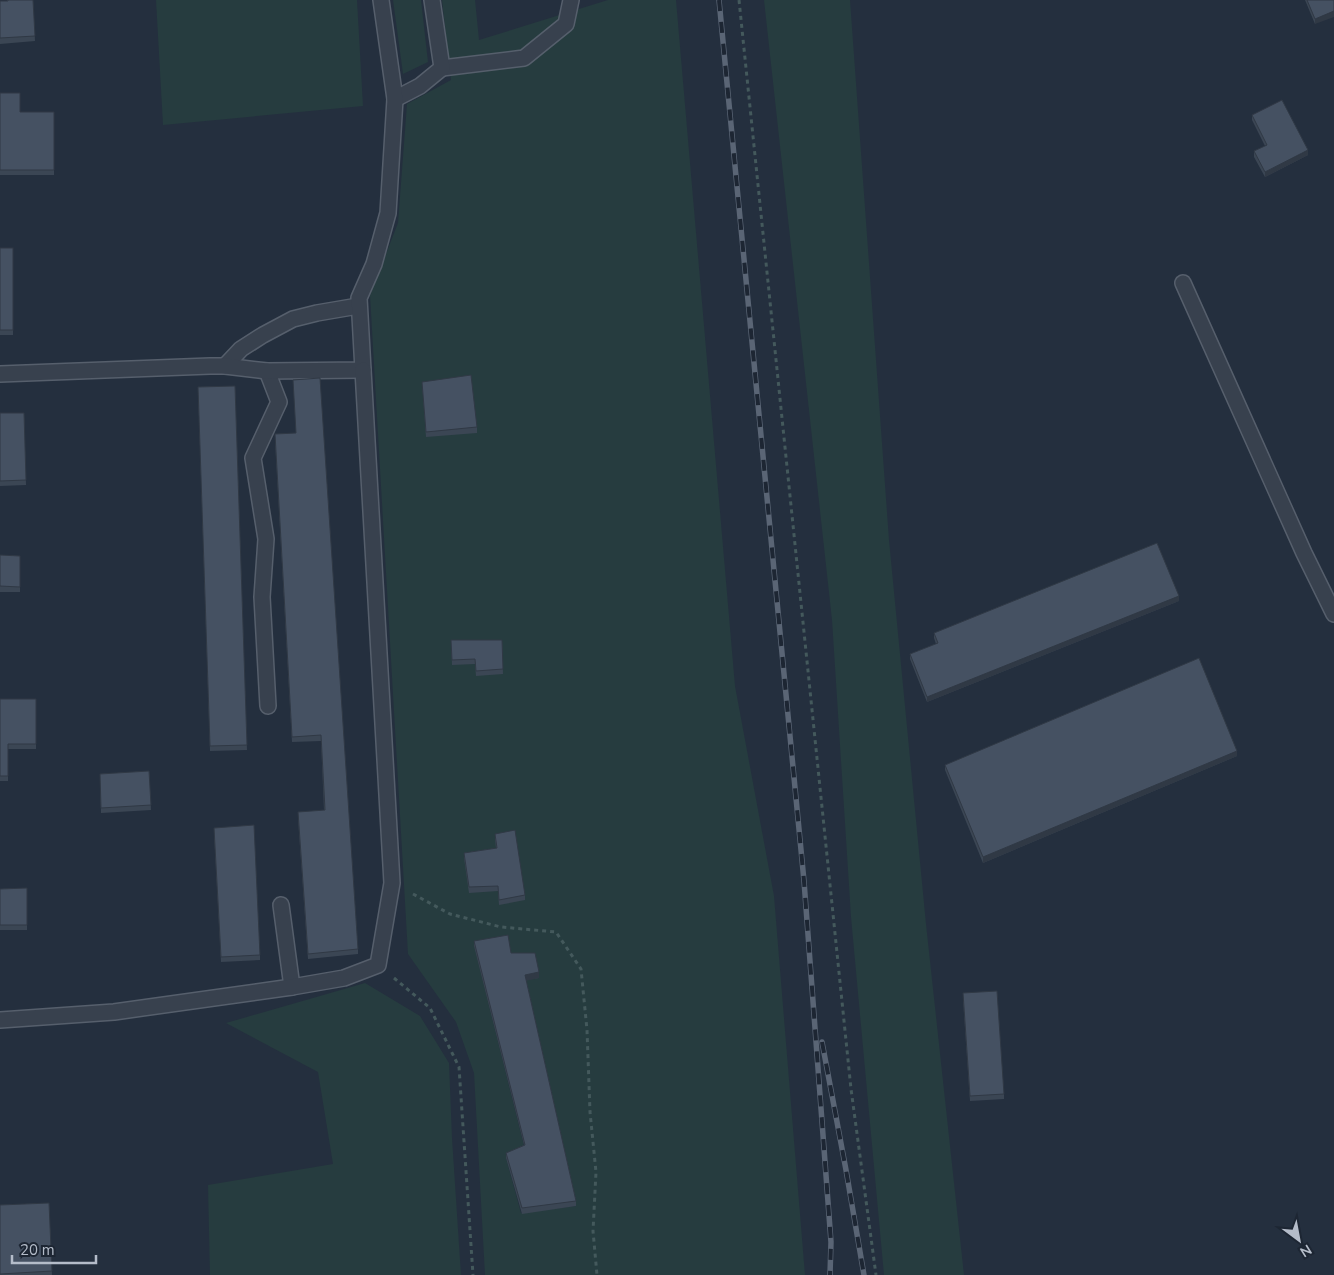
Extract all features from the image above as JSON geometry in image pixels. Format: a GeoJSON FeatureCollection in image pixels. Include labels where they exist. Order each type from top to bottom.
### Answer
{"type":"FeatureCollection","features":[{"type":"Feature","properties":{"kind":"lane"},"geometry":{"type":"LineString","coordinates":[[0,1020],[114,1012],[292,987],[344,978],[378,965],[392,884],[358,306],[359,298],[374,264],[388,213],[395,99],[381,0]]}},
{"type":"Feature","properties":{"kind":"lane"},"geometry":{"type":"LineString","coordinates":[[432,0],[442,68]]}},
{"type":"Feature","properties":{"kind":"lane"},"geometry":{"type":"LineString","coordinates":[[395,99],[420,86],[442,68],[524,58],[566,24],[571,0]]}},
{"type":"Feature","properties":{"kind":"lane"},"geometry":{"type":"LineString","coordinates":[[1183,282],[1300,544],[1334,614]]}},
{"type":"Feature","properties":{"kind":"lane"},"geometry":{"type":"LineString","coordinates":[[225,366],[241,349],[293,319],[358,306]]}},
{"type":"Feature","properties":{"kind":"lane"},"geometry":{"type":"LineString","coordinates":[[0,374],[225,366],[267,371],[363,370]]}},
{"type":"Feature","properties":{"kind":"lane"},"geometry":{"type":"LineString","coordinates":[[267,371],[279,402],[253,458],[266,539],[262,597],[268,706]]}},
{"type":"Feature","properties":{"kind":"lane"},"geometry":{"type":"LineString","coordinates":[[280,905],[292,987]]}},
{"type":"Feature","properties":{"kind":"path"},"geometry":{"type":"LineString","coordinates":[[739,0],[851,1089],[876,1275]]}},
{"type":"Feature","properties":{"kind":"path"},"geometry":{"type":"LineString","coordinates":[[392,884],[450,914],[502,927],[556,932],[581,969],[587,1030],[590,1112],[596,1172],[593,1231],[597,1275]]}},
{"type":"Feature","properties":{"kind":"path"},"geometry":{"type":"LineString","coordinates":[[378,965],[430,1008],[459,1068],[473,1275]]}},
{"type":"Feature","properties":{"kind":"green space"},"geometry":{"type":"Polygon","coordinates":[[[156,0],[357,0],[363,106],[163,125],[156,0]]]}},
{"type":"Feature","properties":{"kind":"green space"},"geometry":{"type":"Polygon","coordinates":[[[393,0],[421,0],[428,62],[403,74],[393,0]]]}},
{"type":"Feature","properties":{"kind":"green space"},"geometry":{"type":"Polygon","coordinates":[[[442,0],[475,0],[479,40],[608,0],[676,0],[735,686],[774,896],[805,1275],[485,1275],[474,1073],[456,1022],[408,954],[370,295],[398,223],[407,104],[451,80],[442,0]],[[474,945],[525,1150],[506,1158],[521,1213],[576,1206],[511,958],[474,945]]]}},
{"type":"Feature","properties":{"kind":"green space"},"geometry":{"type":"Polygon","coordinates":[[[764,0],[850,0],[889,540],[926,924],[964,1275],[884,1275],[851,917],[832,620],[764,0]]]}},
{"type":"Feature","properties":{"kind":"green space"},"geometry":{"type":"Polygon","coordinates":[[[365,983],[420,1016],[449,1063],[461,1275],[210,1275],[208,1185],[333,1164],[318,1072],[226,1023],[365,983]]]}},
{"type":"Feature","properties":{"kind":"building"},"geometry":{"type":"Polygon","coordinates":[[[33,0],[35,36],[0,38],[0,1],[33,0]]]}},
{"type":"Feature","properties":{"kind":"building"},"geometry":{"type":"Polygon","coordinates":[[[1307,0],[1334,0],[1334,11],[1315,19],[1307,0]]]}},
{"type":"Feature","properties":{"kind":"building"},"geometry":{"type":"Polygon","coordinates":[[[0,93],[20,93],[20,112],[54,112],[54,170],[0,170],[0,93]]]}},
{"type":"Feature","properties":{"kind":"building"},"geometry":{"type":"Polygon","coordinates":[[[1282,100],[1308,150],[1265,172],[1254,151],[1267,145],[1252,115],[1282,100]]]}},
{"type":"Feature","properties":{"kind":"building"},"geometry":{"type":"Polygon","coordinates":[[[0,248],[13,248],[13,330],[0,330],[0,248]]]}},
{"type":"Feature","properties":{"kind":"building"},"geometry":{"type":"Polygon","coordinates":[[[471,375],[477,427],[426,432],[422,382],[471,375]]]}},
{"type":"Feature","properties":{"kind":"building"},"geometry":{"type":"Polygon","coordinates":[[[320,378],[358,949],[308,954],[298,812],[325,810],[321,735],[292,737],[275,434],[296,433],[293,380],[320,378]]]}},
{"type":"Feature","properties":{"kind":"building"},"geometry":{"type":"Polygon","coordinates":[[[235,386],[247,745],[210,746],[198,387],[235,386]]]}},
{"type":"Feature","properties":{"kind":"building"},"geometry":{"type":"Polygon","coordinates":[[[0,413],[24,413],[26,480],[0,481],[0,413]]]}},
{"type":"Feature","properties":{"kind":"building"},"geometry":{"type":"Polygon","coordinates":[[[1157,543],[1179,596],[927,697],[910,654],[938,643],[934,633],[1157,543]]]}},
{"type":"Feature","properties":{"kind":"building"},"geometry":{"type":"Polygon","coordinates":[[[0,555],[20,556],[20,587],[0,586],[0,555]]]}},
{"type":"Feature","properties":{"kind":"building"},"geometry":{"type":"Polygon","coordinates":[[[451,640],[502,640],[503,669],[476,671],[475,659],[452,660],[451,640]]]}},
{"type":"Feature","properties":{"kind":"building"},"geometry":{"type":"Polygon","coordinates":[[[1199,658],[1237,751],[983,857],[945,765],[1199,658]]]}},
{"type":"Feature","properties":{"kind":"building"},"geometry":{"type":"Polygon","coordinates":[[[0,699],[36,699],[36,744],[8,744],[8,776],[0,776],[0,699]]]}},
{"type":"Feature","properties":{"kind":"building"},"geometry":{"type":"Polygon","coordinates":[[[149,771],[151,805],[101,808],[100,774],[149,771]]]}},
{"type":"Feature","properties":{"kind":"building"},"geometry":{"type":"Polygon","coordinates":[[[254,825],[260,955],[221,957],[214,828],[254,825]]]}},
{"type":"Feature","properties":{"kind":"building"},"geometry":{"type":"Polygon","coordinates":[[[515,830],[525,895],[499,900],[498,886],[469,887],[464,853],[497,848],[495,834],[515,830]]]}},
{"type":"Feature","properties":{"kind":"building"},"geometry":{"type":"Polygon","coordinates":[[[27,888],[27,925],[0,925],[0,889],[27,888]]]}},
{"type":"Feature","properties":{"kind":"building"},"geometry":{"type":"Polygon","coordinates":[[[508,935],[511,953],[535,953],[539,972],[525,975],[576,1201],[522,1208],[506,1153],[525,1145],[474,941],[508,935]]]}},
{"type":"Feature","properties":{"kind":"building"},"geometry":{"type":"Polygon","coordinates":[[[997,991],[1004,1094],[970,1096],[963,993],[997,991]]]}},
{"type":"Feature","properties":{"kind":"building"},"geometry":{"type":"Polygon","coordinates":[[[49,1203],[52,1271],[0,1274],[0,1205],[49,1203]]]}},
{"type":"Feature","properties":{"kind":"railway"},"geometry":{"type":"LineString","coordinates":[[719,0],[804,881],[831,1242],[830,1275]]}},
{"type":"Feature","properties":{"kind":"railway"},"geometry":{"type":"LineString","coordinates":[[822,1042],[864,1275]]}}]}
